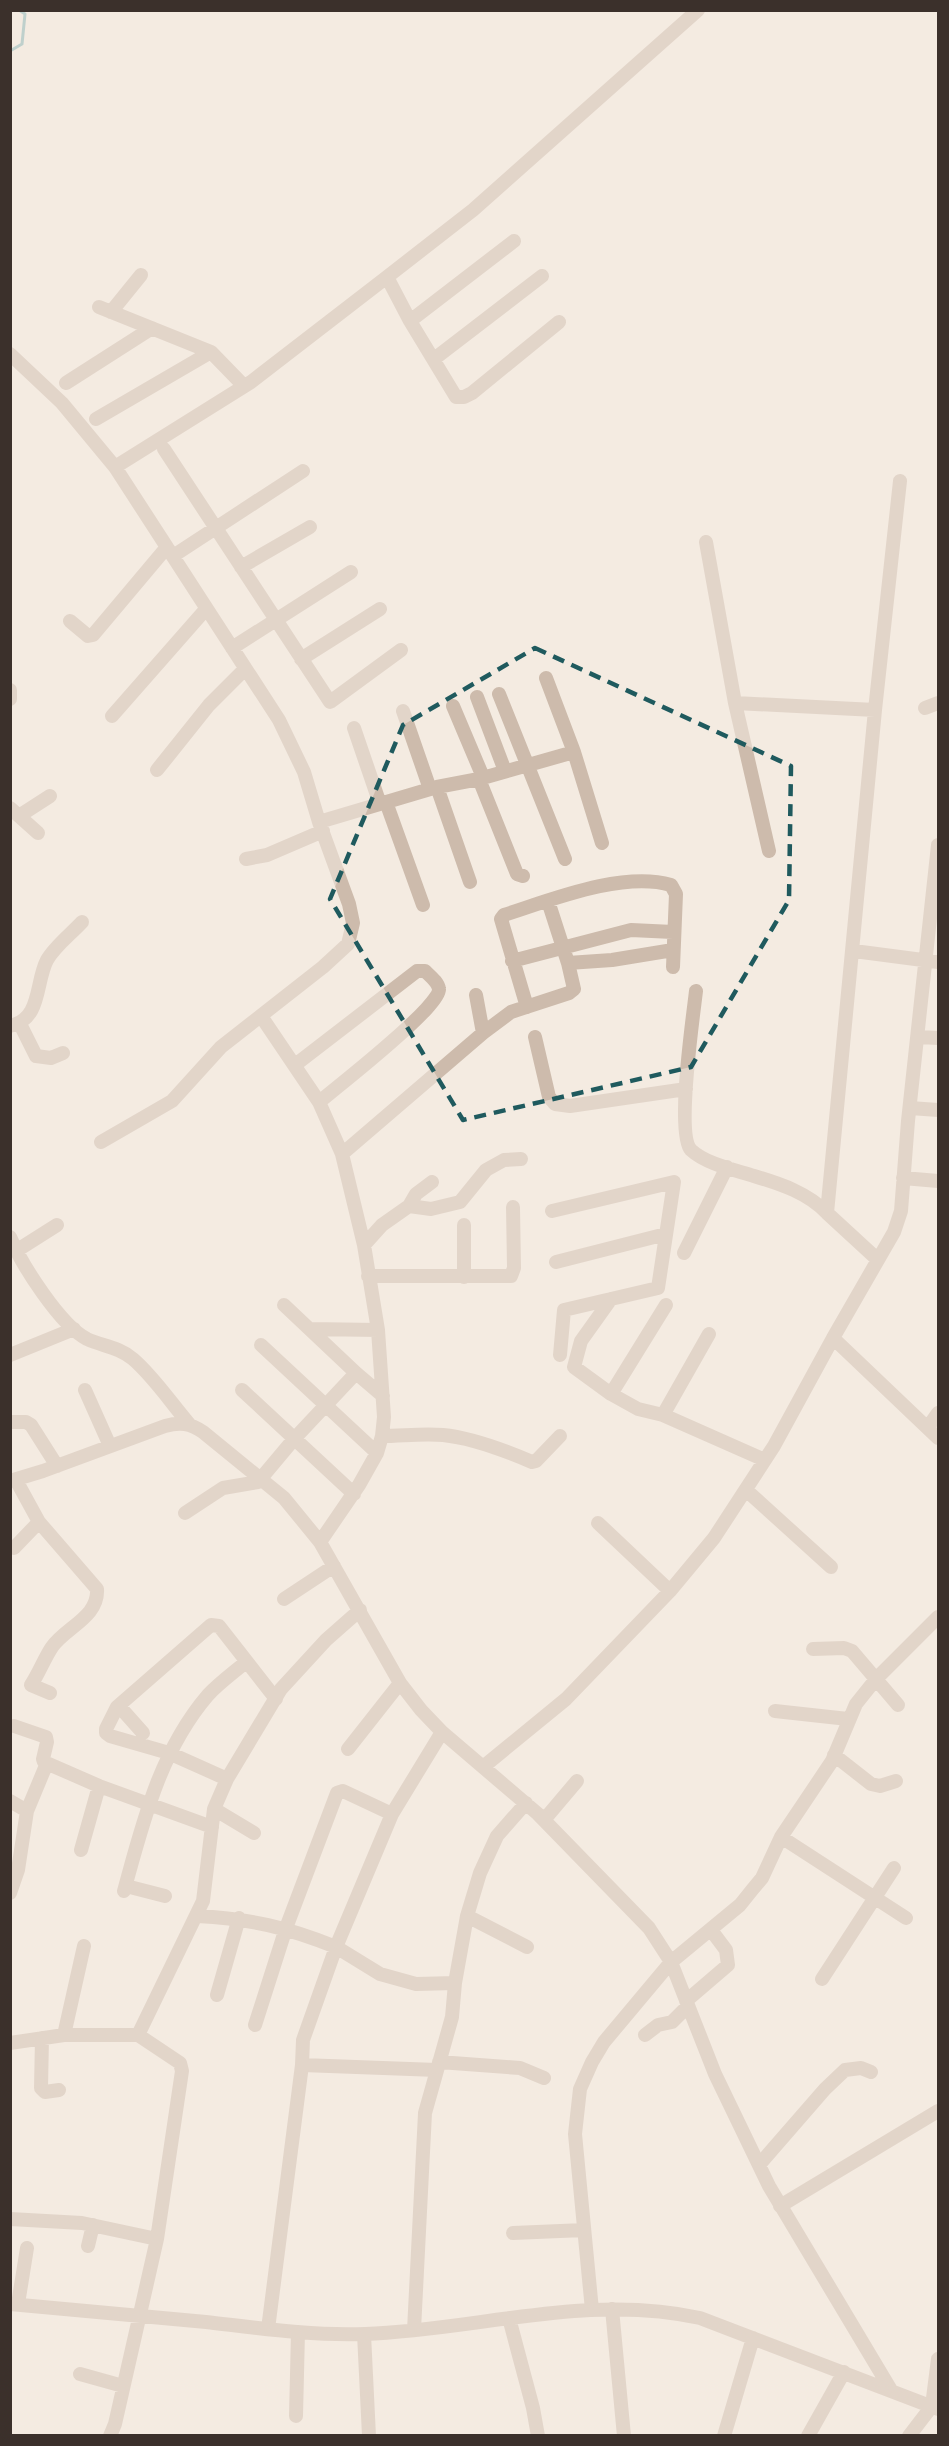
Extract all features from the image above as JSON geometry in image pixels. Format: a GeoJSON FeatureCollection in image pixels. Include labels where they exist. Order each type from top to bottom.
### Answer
{"type":"FeatureCollection","features":[{"type":"Feature","properties":{"kind":"street"},"geometry":{"type":"LineString","coordinates":[[115,467],[244,386],[473,210],[698,10]]}},
{"type":"Feature","properties":{"kind":"street"},"geometry":{"type":"LineString","coordinates":[[410,321],[514,241]]}},
{"type":"Feature","properties":{"kind":"street"},"geometry":{"type":"LineString","coordinates":[[141,275],[105,309],[211,352],[244,386]]}},
{"type":"Feature","properties":{"kind":"street"},"geometry":{"type":"LineString","coordinates":[[434,359],[543,276]]}},
{"type":"Feature","properties":{"kind":"street"},"geometry":{"type":"LineString","coordinates":[[387,277],[410,321],[456,396],[464,397],[472,393],[559,322]]}},
{"type":"Feature","properties":{"kind":"street"},"geometry":{"type":"LineString","coordinates":[[66,383],[152,328]]}},
{"type":"Feature","properties":{"kind":"street"},"geometry":{"type":"LineString","coordinates":[[96,419],[211,352]]}},
{"type":"Feature","properties":{"kind":"street"},"geometry":{"type":"LineString","coordinates":[[10,354],[62,403],[115,467],[245,669],[267,698],[291,741],[349,904],[352,922],[351,938],[339,954],[221,1047],[172,1101],[101,1142]]}},
{"type":"Feature","properties":{"kind":"street"},"geometry":{"type":"LineString","coordinates":[[164,449],[330,702],[401,650]]}},
{"type":"Feature","properties":{"kind":"street"},"geometry":{"type":"LineString","coordinates":[[70,621],[88,636],[93,635],[170,552],[215,528],[303,471]]}},
{"type":"Feature","properties":{"kind":"street"},"geometry":{"type":"LineString","coordinates":[[827,1213],[854,951],[875,710],[900,481]]}},
{"type":"Feature","properties":{"kind":"street"},"geometry":{"type":"LineString","coordinates":[[241,567],[310,527]]}},
{"type":"Feature","properties":{"kind":"street"},"geometry":{"type":"LineString","coordinates":[[706,542],[735,703],[769,851]]}},
{"type":"Feature","properties":{"kind":"street"},"geometry":{"type":"LineString","coordinates":[[232,648],[351,572]]}},
{"type":"Feature","properties":{"kind":"street"},"geometry":{"type":"LineString","coordinates":[[112,716],[206,609]]}},
{"type":"Feature","properties":{"kind":"street"},"geometry":{"type":"LineString","coordinates":[[301,659],[380,609]]}},
{"type":"Feature","properties":{"kind":"street"},"geometry":{"type":"LineString","coordinates":[[157,770],[209,705],[245,669]]}},
{"type":"Feature","properties":{"kind":"street"},"geometry":{"type":"LineString","coordinates":[[546,678],[574,752],[602,843]]}},
{"type":"Feature","properties":{"kind":"street"},"geometry":{"type":"LineString","coordinates":[[10,690],[10,699]]}},
{"type":"Feature","properties":{"kind":"street"},"geometry":{"type":"LineString","coordinates":[[500,694],[565,859]]}},
{"type":"Feature","properties":{"kind":"street"},"geometry":{"type":"LineString","coordinates":[[477,697],[505,771]]}},
{"type":"Feature","properties":{"kind":"street"},"geometry":{"type":"LineString","coordinates":[[735,703],[875,710]]}},
{"type":"Feature","properties":{"kind":"street"},"geometry":{"type":"LineString","coordinates":[[453,706],[517,874],[523,876]]}},
{"type":"Feature","properties":{"kind":"street"},"geometry":{"type":"LineString","coordinates":[[403,711],[470,882]]}},
{"type":"Feature","properties":{"kind":"street"},"geometry":{"type":"LineString","coordinates":[[354,728],[423,905]]}},
{"type":"Feature","properties":{"kind":"street"},"geometry":{"type":"LineString","coordinates":[[246,859],[267,855],[321,827],[383,803],[574,752]]}},
{"type":"Feature","properties":{"kind":"street"},"geometry":{"type":"LineString","coordinates":[[38,833],[15,812],[50,796]]}},
{"type":"Feature","properties":{"kind":"street"},"geometry":{"type":"LineString","coordinates":[[483,1767],[566,1699],[670,1591],[714,1538],[765,1460],[898,1224],[919,1036],[932,961],[939,845]]}},
{"type":"Feature","properties":{"kind":"street"},"geometry":{"type":"LineString","coordinates":[[527,1007],[501,917],[548,901],[618,884],[638,882],[667,884],[674,887],[676,894],[673,967]]}},
{"type":"Feature","properties":{"kind":"street"},"geometry":{"type":"LineString","coordinates":[[342,1154],[507,1014],[572,991],[574,986],[568,963],[548,901]]}},
{"type":"Feature","properties":{"kind":"street"},"geometry":{"type":"LineString","coordinates":[[63,1053],[51,1058],[36,1056],[15,1025],[27,1017],[35,1003],[42,971],[48,959],[82,922]]}},
{"type":"Feature","properties":{"kind":"street"},"geometry":{"type":"LineString","coordinates":[[512,961],[631,930],[673,932]]}},
{"type":"Feature","properties":{"kind":"street"},"geometry":{"type":"LineString","coordinates":[[568,963],[612,960],[673,950]]}},
{"type":"Feature","properties":{"kind":"street"},"geometry":{"type":"LineString","coordinates":[[854,951],[932,961]]}},
{"type":"Feature","properties":{"kind":"street"},"geometry":{"type":"LineString","coordinates":[[295,1065],[417,971],[425,971],[434,980],[439,993],[423,1012],[393,1041],[319,1102]]}},
{"type":"Feature","properties":{"kind":"street"},"geometry":{"type":"LineString","coordinates":[[696,991],[686,1089],[685,1134],[687,1144],[701,1156],[793,1190],[819,1204],[878,1259]]}},
{"type":"Feature","properties":{"kind":"street"},"geometry":{"type":"LineString","coordinates":[[476,995],[483,1033]]}},
{"type":"Feature","properties":{"kind":"street"},"geometry":{"type":"LineString","coordinates":[[261,1016],[319,1102],[342,1154],[364,1245],[378,1330],[384,1417],[382,1436],[376,1453],[354,1494],[320,1542]]}},
{"type":"Feature","properties":{"kind":"street"},"geometry":{"type":"LineString","coordinates":[[535,1036],[549,1097],[555,1104],[570,1106],[686,1089]]}},
{"type":"Feature","properties":{"kind":"street"},"geometry":{"type":"LineString","coordinates":[[919,1036],[939,1038]]}},
{"type":"Feature","properties":{"kind":"street"},"geometry":{"type":"LineString","coordinates":[[910,1107],[939,1110]]}},
{"type":"Feature","properties":{"kind":"street"},"geometry":{"type":"LineString","coordinates":[[409,1206],[431,1209],[460,1202],[486,1170],[504,1160],[521,1159]]}},
{"type":"Feature","properties":{"kind":"street"},"geometry":{"type":"LineString","coordinates":[[684,1253],[727,1167]]}},
{"type":"Feature","properties":{"kind":"street"},"geometry":{"type":"LineString","coordinates":[[903,1178],[939,1181]]}},
{"type":"Feature","properties":{"kind":"street"},"geometry":{"type":"LineString","coordinates":[[364,1245],[382,1225],[409,1206],[417,1194],[432,1182]]}},
{"type":"Feature","properties":{"kind":"street"},"geometry":{"type":"LineString","coordinates":[[552,1211],[674,1182],[658,1287],[564,1310],[560,1355]]}},
{"type":"Feature","properties":{"kind":"street"},"geometry":{"type":"LineString","coordinates":[[368,1276],[507,1277],[514,1274],[513,1207]]}},
{"type":"Feature","properties":{"kind":"street"},"geometry":{"type":"LineString","coordinates":[[16,1251],[57,1225]]}},
{"type":"Feature","properties":{"kind":"street"},"geometry":{"type":"LineString","coordinates":[[464,1226],[464,1277]]}},
{"type":"Feature","properties":{"kind":"street"},"geometry":{"type":"LineString","coordinates":[[556,1262],[666,1234]]}},
{"type":"Feature","properties":{"kind":"street"},"geometry":{"type":"LineString","coordinates":[[10,1237],[16,1251],[56,1309],[74,1329],[88,1339],[120,1350],[134,1360],[190,1425],[262,1478],[284,1498],[320,1542],[400,1683],[442,1732],[544,1820],[649,1928],[670,1962],[715,2074],[780,2206],[891,2390]]}},
{"type":"Feature","properties":{"kind":"street"},"geometry":{"type":"LineString","coordinates":[[611,1299],[581,1341],[574,1367],[611,1394],[638,1408],[663,1415],[765,1460]]}},
{"type":"Feature","properties":{"kind":"street"},"geometry":{"type":"LineString","coordinates":[[284,1305],[383,1396]]}},
{"type":"Feature","properties":{"kind":"street"},"geometry":{"type":"LineString","coordinates":[[611,1394],[666,1305]]}},
{"type":"Feature","properties":{"kind":"street"},"geometry":{"type":"LineString","coordinates":[[10,1355],[74,1329]]}},
{"type":"Feature","properties":{"kind":"street"},"geometry":{"type":"LineString","coordinates":[[310,1329],[378,1330]]}},
{"type":"Feature","properties":{"kind":"street"},"geometry":{"type":"LineString","coordinates":[[663,1415],[710,1334]]}},
{"type":"Feature","properties":{"kind":"street"},"geometry":{"type":"LineString","coordinates":[[832,1338],[939,1438]]}},
{"type":"Feature","properties":{"kind":"street"},"geometry":{"type":"LineString","coordinates":[[261,1345],[376,1453]]}},
{"type":"Feature","properties":{"kind":"street"},"geometry":{"type":"LineString","coordinates":[[185,1513],[223,1488],[253,1485],[262,1478],[294,1439],[357,1373]]}},
{"type":"Feature","properties":{"kind":"street"},"geometry":{"type":"LineString","coordinates":[[85,1390],[110,1446]]}},
{"type":"Feature","properties":{"kind":"street"},"geometry":{"type":"LineString","coordinates":[[242,1390],[354,1494]]}},
{"type":"Feature","properties":{"kind":"street"},"geometry":{"type":"LineString","coordinates":[[928,1427],[939,1413]]}},
{"type":"Feature","properties":{"kind":"street"},"geometry":{"type":"LineString","coordinates":[[10,1422],[26,1422],[31,1425],[57,1466]]}},
{"type":"Feature","properties":{"kind":"street"},"geometry":{"type":"LineString","coordinates":[[50,1692],[31,1685],[52,1647],[90,1612],[97,1592],[95,1585],[39,1522],[13,1480],[165,1426],[190,1425]]}},
{"type":"Feature","properties":{"kind":"street"},"geometry":{"type":"LineString","coordinates":[[382,1436],[454,1437],[506,1451],[532,1462],[536,1461],[560,1436]]}},
{"type":"Feature","properties":{"kind":"street"},"geometry":{"type":"LineString","coordinates":[[746,1490],[831,1567]]}},
{"type":"Feature","properties":{"kind":"street"},"geometry":{"type":"LineString","coordinates":[[14,1548],[39,1522]]}},
{"type":"Feature","properties":{"kind":"street"},"geometry":{"type":"LineString","coordinates":[[598,1523],[670,1591]]}},
{"type":"Feature","properties":{"kind":"street"},"geometry":{"type":"LineString","coordinates":[[284,1599],[334,1566]]}},
{"type":"Feature","properties":{"kind":"street"},"geometry":{"type":"LineString","coordinates":[[138,2035],[203,1901],[214,1809],[227,1779],[282,1689],[326,1640],[360,1610]]}},
{"type":"Feature","properties":{"kind":"street"},"geometry":{"type":"LineString","coordinates":[[592,2310],[575,2134],[580,2089],[592,2062],[604,2042],[670,1962],[740,1905],[753,1890],[762,1878],[781,1838],[834,1755],[856,1704],[876,1679],[939,1617]]}},
{"type":"Feature","properties":{"kind":"street"},"geometry":{"type":"LineString","coordinates":[[227,1779],[169,1753],[106,1733],[106,1730],[119,1706],[211,1625],[219,1626],[276,1699]]}},
{"type":"Feature","properties":{"kind":"street"},"geometry":{"type":"LineString","coordinates":[[813,1649],[844,1648],[852,1651],[898,1705]]}},
{"type":"Feature","properties":{"kind":"street"},"geometry":{"type":"LineString","coordinates":[[165,1896],[125,1888],[148,1805],[169,1753],[208,1695],[246,1662]]}},
{"type":"Feature","properties":{"kind":"street"},"geometry":{"type":"LineString","coordinates":[[348,1749],[400,1683]]}},
{"type":"Feature","properties":{"kind":"street"},"geometry":{"type":"LineString","coordinates":[[119,1706],[143,1733]]}},
{"type":"Feature","properties":{"kind":"street"},"geometry":{"type":"LineString","coordinates":[[775,1711],[848,1719]]}},
{"type":"Feature","properties":{"kind":"street"},"geometry":{"type":"LineString","coordinates":[[14,1725],[46,1737],[43,1759],[47,1763],[99,1786],[212,1827]]}},
{"type":"Feature","properties":{"kind":"street"},"geometry":{"type":"LineString","coordinates":[[268,2329],[302,2065],[303,2040],[336,1947],[392,1814],[442,1732]]}},
{"type":"Feature","properties":{"kind":"street"},"geometry":{"type":"LineString","coordinates":[[834,1755],[871,1784],[880,1785],[896,1781]]}},
{"type":"Feature","properties":{"kind":"street"},"geometry":{"type":"LineString","coordinates":[[10,1893],[18,1870],[27,1811],[47,1763]]}},
{"type":"Feature","properties":{"kind":"street"},"geometry":{"type":"LineString","coordinates":[[544,1820],[577,1781]]}},
{"type":"Feature","properties":{"kind":"street"},"geometry":{"type":"LineString","coordinates":[[81,1851],[99,1786]]}},
{"type":"Feature","properties":{"kind":"street"},"geometry":{"type":"LineString","coordinates":[[255,2025],[286,1928],[337,1792],[343,1791],[392,1814]]}},
{"type":"Feature","properties":{"kind":"street"},"geometry":{"type":"LineString","coordinates":[[10,1801],[27,1811]]}},
{"type":"Feature","properties":{"kind":"street"},"geometry":{"type":"LineString","coordinates":[[414,2330],[425,2113],[452,2017],[455,1983],[467,1916],[485,1857],[497,1836],[526,1803]]}},
{"type":"Feature","properties":{"kind":"street"},"geometry":{"type":"LineString","coordinates":[[214,1809],[254,1833]]}},
{"type":"Feature","properties":{"kind":"street"},"geometry":{"type":"LineString","coordinates":[[781,1838],[906,1918]]}},
{"type":"Feature","properties":{"kind":"street"},"geometry":{"type":"LineString","coordinates":[[822,1979],[894,1868]]}},
{"type":"Feature","properties":{"kind":"street"},"geometry":{"type":"LineString","coordinates":[[197,1916],[239,1918],[286,1928],[336,1947],[380,1974],[416,1984],[455,1983]]}},
{"type":"Feature","properties":{"kind":"street"},"geometry":{"type":"LineString","coordinates":[[467,1916],[527,1947]]}},
{"type":"Feature","properties":{"kind":"street"},"geometry":{"type":"LineString","coordinates":[[217,1995],[239,1918]]}},
{"type":"Feature","properties":{"kind":"street"},"geometry":{"type":"LineString","coordinates":[[645,2036],[658,2025],[672,2022],[687,2003],[728,1965],[726,1950],[711,1930]]}},
{"type":"Feature","properties":{"kind":"street"},"geometry":{"type":"LineString","coordinates":[[64,2035],[84,1946]]}},
{"type":"Feature","properties":{"kind":"street"},"geometry":{"type":"LineString","coordinates":[[10,2043],[64,2035],[138,2035],[180,2063],[182,2067],[157,2239],[115,2424],[110,2436]]}},
{"type":"Feature","properties":{"kind":"street"},"geometry":{"type":"LineString","coordinates":[[42,2038],[41,2088],[45,2092],[59,2091]]}},
{"type":"Feature","properties":{"kind":"street"},"geometry":{"type":"LineString","coordinates":[[302,2065],[520,2068],[544,2078]]}},
{"type":"Feature","properties":{"kind":"street"},"geometry":{"type":"LineString","coordinates":[[759,2165],[845,2070],[861,2068],[871,2072]]}},
{"type":"Feature","properties":{"kind":"street"},"geometry":{"type":"LineString","coordinates":[[780,2206],[939,2111]]}},
{"type":"Feature","properties":{"kind":"street"},"geometry":{"type":"LineString","coordinates":[[10,2219],[93,2225],[157,2239]]}},
{"type":"Feature","properties":{"kind":"street"},"geometry":{"type":"LineString","coordinates":[[88,2246],[93,2225]]}},
{"type":"Feature","properties":{"kind":"street"},"geometry":{"type":"LineString","coordinates":[[513,2233],[584,2230]]}},
{"type":"Feature","properties":{"kind":"street"},"geometry":{"type":"LineString","coordinates":[[27,2248],[14,2304],[298,2332],[364,2334],[592,2310],[669,2311],[700,2318],[935,2408]]}},
{"type":"Feature","properties":{"kind":"street"},"geometry":{"type":"LineString","coordinates":[[612,2310],[624,2436]]}},
{"type":"Feature","properties":{"kind":"street"},"geometry":{"type":"LineString","coordinates":[[509,2318],[534,2408],[538,2436]]}},
{"type":"Feature","properties":{"kind":"street"},"geometry":{"type":"LineString","coordinates":[[296,2416],[298,2332]]}},
{"type":"Feature","properties":{"kind":"street"},"geometry":{"type":"LineString","coordinates":[[364,2334],[369,2436]]}},
{"type":"Feature","properties":{"kind":"street"},"geometry":{"type":"LineString","coordinates":[[724,2436],[753,2338]]}},
{"type":"Feature","properties":{"kind":"street"},"geometry":{"type":"LineString","coordinates":[[909,2436],[935,2408],[939,2359]]}},
{"type":"Feature","properties":{"kind":"street"},"geometry":{"type":"LineString","coordinates":[[808,2436],[844,2372]]}},
{"type":"Feature","properties":{"kind":"street"},"geometry":{"type":"LineString","coordinates":[[80,2374],[123,2386]]}},
{"type":"Feature","properties":{"kind":"highlighted area"},"geometry":{"type":"Polygon","coordinates":[[[535,648],[791,766],[789,900],[691,1067],[463,1120],[330,899],[403,725],[535,648]]]}},
{"type":"Feature","properties":{"kind":"waterway"},"geometry":{"type":"LineString","coordinates":[[10,51],[22,44],[25,14],[19,10]]}}]}
